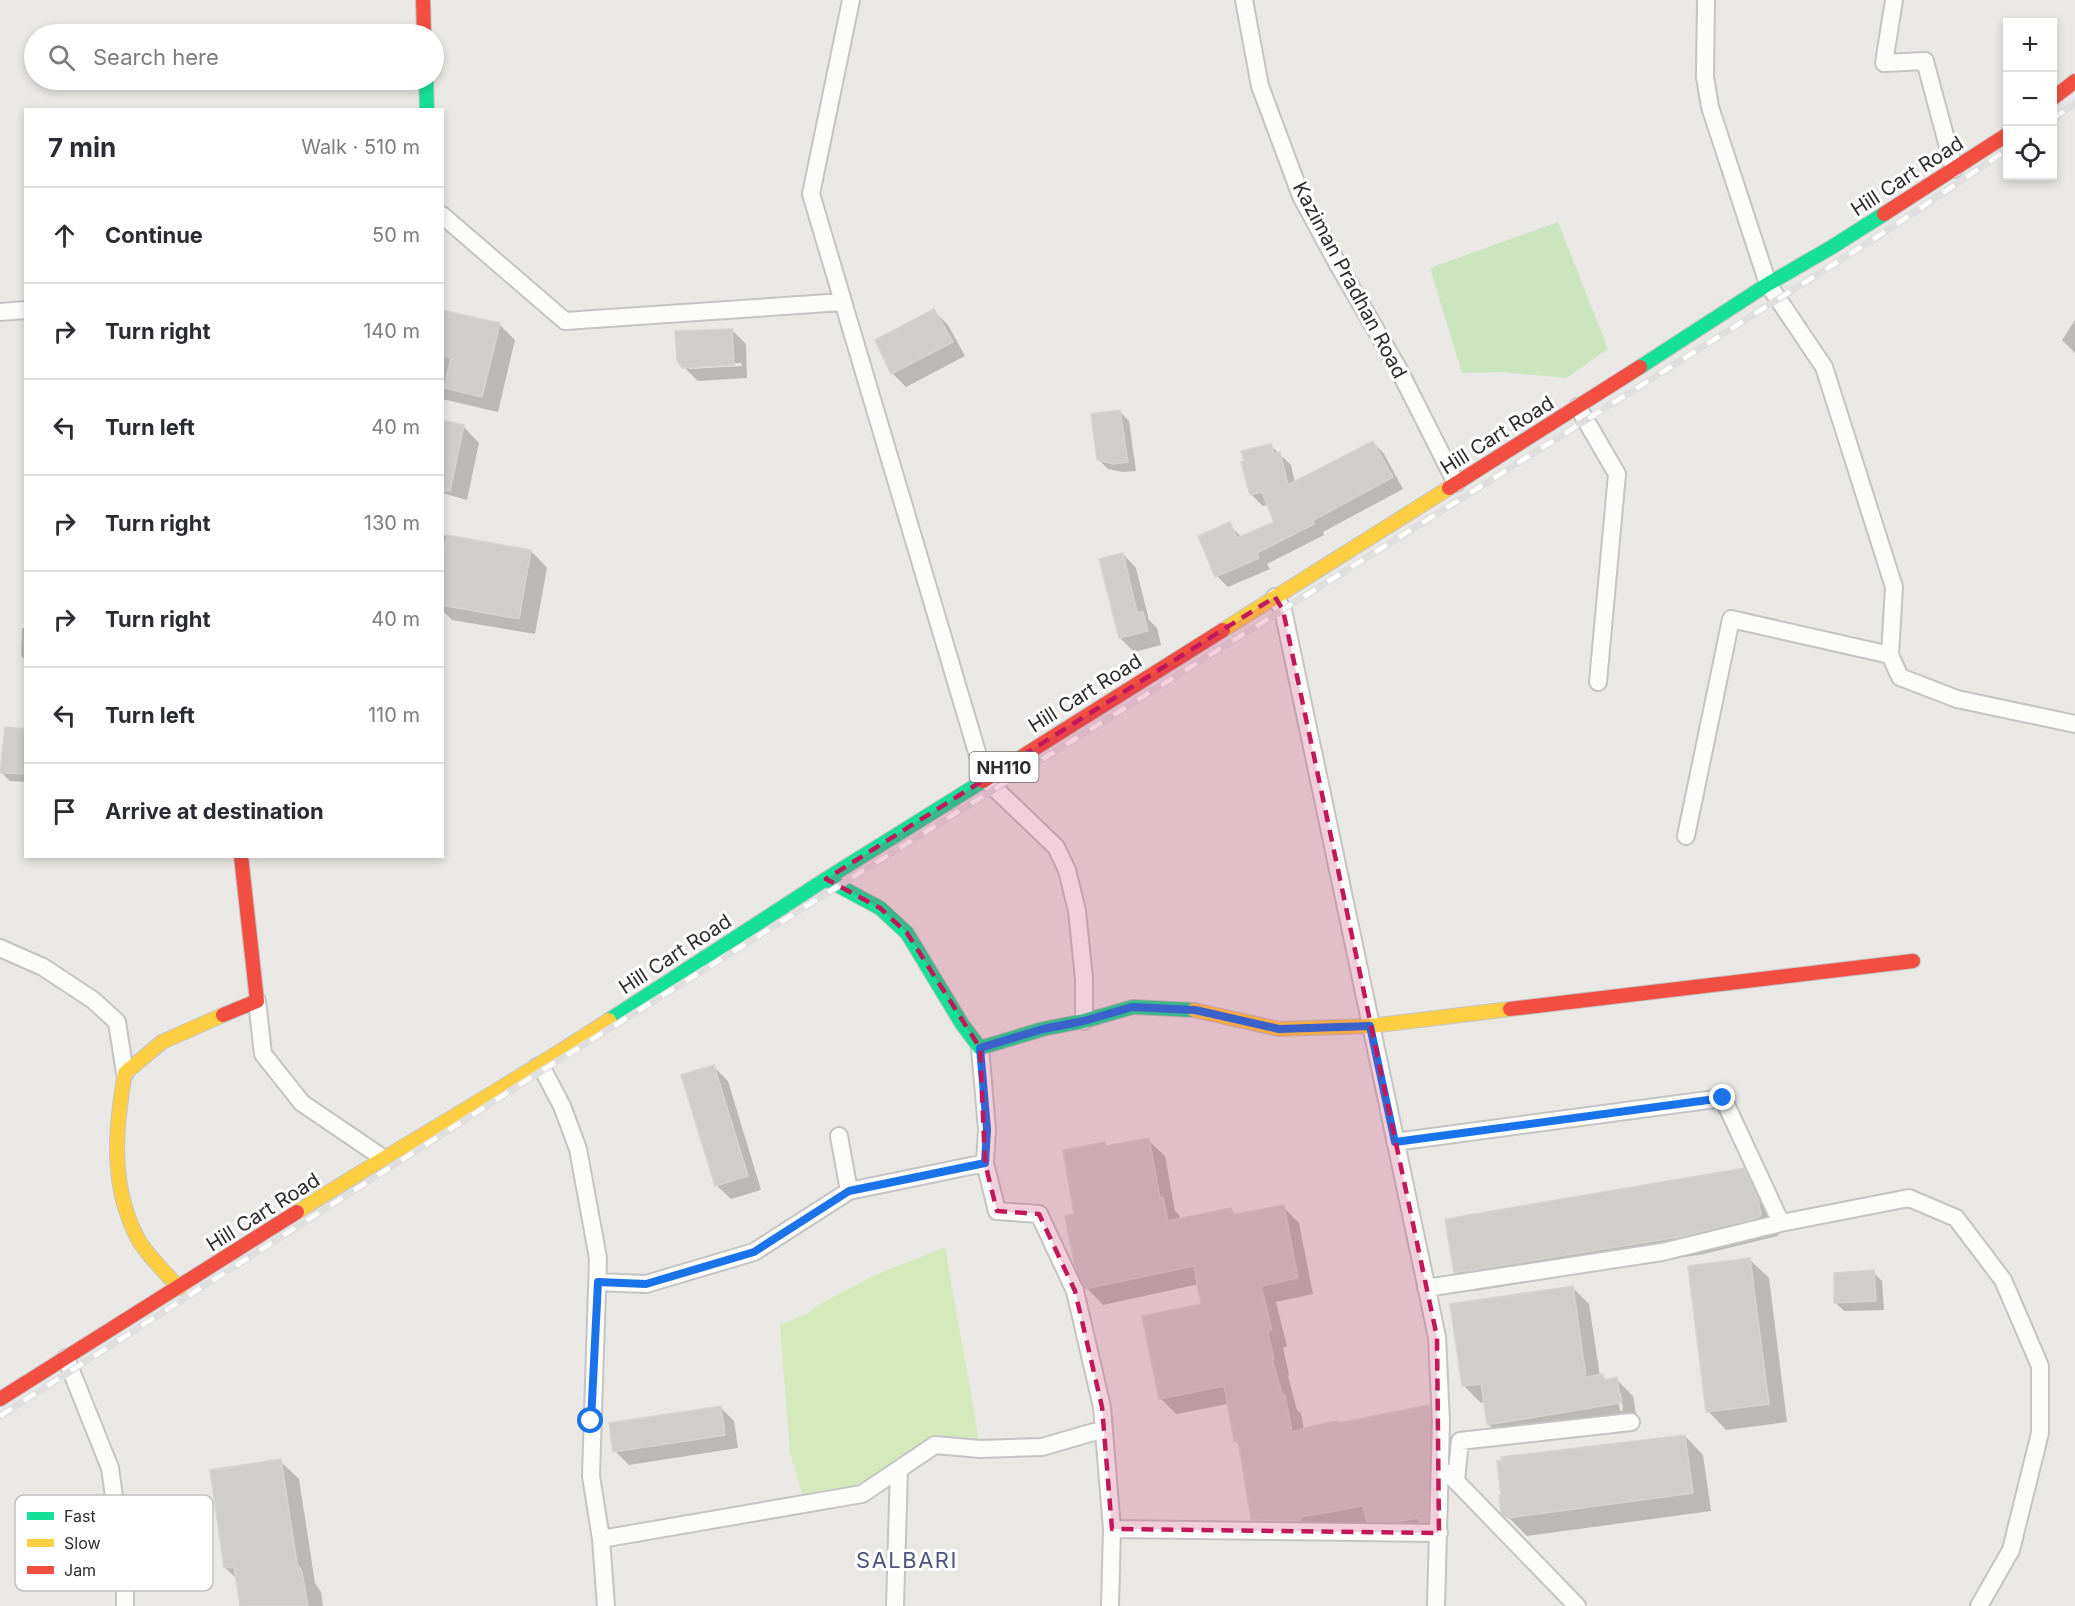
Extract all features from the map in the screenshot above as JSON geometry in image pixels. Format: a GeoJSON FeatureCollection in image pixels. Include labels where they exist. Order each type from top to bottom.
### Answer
{"type":"FeatureCollection","features":[{"type":"Feature","properties":{"kind":"main road"},"geometry":{"type":"LineString","coordinates":[[423,0],[424,24]]}},
{"type":"Feature","properties":{"kind":"main road"},"geometry":{"type":"LineString","coordinates":[[2057,95],[2075,81]]}},
{"type":"Feature","properties":{"kind":"main road"},"geometry":{"type":"LineString","coordinates":[[426,90],[427,108]]}},
{"type":"Feature","properties":{"kind":"main road","name":"Hill Cart Road"},"geometry":{"type":"LineString","coordinates":[[0,1399],[383,1158],[537,1067],[826,879],[1578,407],[1768,284],[1832,247],[2003,137]]}},
{"type":"Feature","properties":{"kind":"main road"},"geometry":{"type":"LineString","coordinates":[[179,1288],[138,1240],[119,1190],[117,1120],[125,1073],[162,1042],[257,1000],[241,858]]}},
{"type":"Feature","properties":{"kind":"main road"},"geometry":{"type":"LineString","coordinates":[[826,879],[879,908],[907,933],[962,1024],[980,1048],[1043,1029],[1084,1021],[1132,1007],[1195,1010],[1279,1029],[1370,1026],[1913,961]]}},
{"type":"Feature","properties":{"kind":"street"},"geometry":{"type":"LineString","coordinates":[[851,0],[811,194],[985,779],[1056,847],[1067,870],[1077,911],[1084,979],[1084,1021]]}},
{"type":"Feature","properties":{"kind":"street","name":"Kaziman Pradhan Road"},"geometry":{"type":"LineString","coordinates":[[1244,0],[1260,86],[1301,196],[1399,370],[1456,483]]}},
{"type":"Feature","properties":{"kind":"street"},"geometry":{"type":"LineString","coordinates":[[1706,0],[1705,77],[1707,94],[1768,284],[1824,367],[1894,587],[1890,655],[1900,677],[1957,699],[2075,724]]}},
{"type":"Feature","properties":{"kind":"street"},"geometry":{"type":"LineString","coordinates":[[1894,0],[1884,63],[1924,61],[1954,169]]}},
{"type":"Feature","properties":{"kind":"street"},"geometry":{"type":"LineString","coordinates":[[444,217],[565,321],[843,302]]}},
{"type":"Feature","properties":{"kind":"street"},"geometry":{"type":"LineString","coordinates":[[0,312],[24,310]]}},
{"type":"Feature","properties":{"kind":"street"},"geometry":{"type":"LineString","coordinates":[[1578,407],[1617,474],[1598,682]]}},
{"type":"Feature","properties":{"kind":"street"},"geometry":{"type":"LineString","coordinates":[[1275,597],[1282,610],[1437,1337],[1441,1422],[1436,1606]]}},
{"type":"Feature","properties":{"kind":"street"},"geometry":{"type":"LineString","coordinates":[[1686,836],[1731,619],[1890,655]]}},
{"type":"Feature","properties":{"kind":"street"},"geometry":{"type":"LineString","coordinates":[[0,948],[44,967],[93,1000],[117,1022],[125,1073]]}},
{"type":"Feature","properties":{"kind":"street"},"geometry":{"type":"LineString","coordinates":[[257,1000],[262,1054],[302,1102],[383,1158]]}},
{"type":"Feature","properties":{"kind":"street"},"geometry":{"type":"LineString","coordinates":[[980,1048],[987,1129],[985,1163],[997,1211],[1039,1214],[1075,1291],[1102,1407],[1112,1529],[1110,1606]]}},
{"type":"Feature","properties":{"kind":"street"},"geometry":{"type":"LineString","coordinates":[[537,1067],[543,1070],[562,1106],[578,1149],[598,1258],[593,1357],[591,1476],[601,1539],[606,1606]]}},
{"type":"Feature","properties":{"kind":"street"},"geometry":{"type":"LineString","coordinates":[[1395,1142],[1723,1098],[1781,1223]]}},
{"type":"Feature","properties":{"kind":"street"},"geometry":{"type":"LineString","coordinates":[[839,1137],[849,1191]]}},
{"type":"Feature","properties":{"kind":"street"},"geometry":{"type":"LineString","coordinates":[[598,1282],[646,1284],[754,1252],[849,1191],[985,1163]]}},
{"type":"Feature","properties":{"kind":"street"},"geometry":{"type":"LineString","coordinates":[[1426,1288],[1662,1252],[1781,1223],[1909,1198],[1956,1218],[2003,1280],[2040,1366],[2040,1433],[2011,1550],[1979,1606]]}},
{"type":"Feature","properties":{"kind":"street"},"geometry":{"type":"LineString","coordinates":[[66,1358],[110,1468],[114,1495]]}},
{"type":"Feature","properties":{"kind":"street"},"geometry":{"type":"LineString","coordinates":[[1456,1481],[1460,1441],[1631,1422]]}},
{"type":"Feature","properties":{"kind":"street"},"geometry":{"type":"LineString","coordinates":[[601,1539],[862,1494],[935,1445],[980,1449],[1042,1447],[1104,1429]]}},
{"type":"Feature","properties":{"kind":"street"},"geometry":{"type":"LineString","coordinates":[[1440,1465],[1576,1606]]}},
{"type":"Feature","properties":{"kind":"street"},"geometry":{"type":"LineString","coordinates":[[895,1606],[899,1469]]}},
{"type":"Feature","properties":{"kind":"street"},"geometry":{"type":"LineString","coordinates":[[1112,1529],[1439,1533]]}},
{"type":"Feature","properties":{"kind":"highlighted area"},"geometry":{"type":"Polygon","coordinates":[[[1275,597],[1283,610],[1437,1337],[1439,1533],[1112,1529],[1102,1407],[1075,1291],[1039,1214],[997,1211],[985,1163],[980,1048],[907,933],[880,908],[826,879],[1275,597]]]}},
{"type":"Feature","properties":{"kind":"green space"},"geometry":{"type":"Polygon","coordinates":[[[1558,222],[1608,349],[1566,378],[1502,372],[1462,373],[1430,268],[1558,222]]]}},
{"type":"Feature","properties":{"kind":"green space"},"geometry":{"type":"Polygon","coordinates":[[[945,1247],[980,1449],[935,1445],[862,1494],[805,1503],[790,1452],[780,1325],[806,1314],[873,1276],[945,1247]]]}},
{"type":"Feature","properties":{"kind":"building"},"geometry":{"type":"Polygon","coordinates":[[[934,309],[953,342],[891,374],[875,340],[934,309]]]}},
{"type":"Feature","properties":{"kind":"building"},"geometry":{"type":"Polygon","coordinates":[[[444,310],[500,323],[482,397],[444,388],[451,358],[444,356],[444,310]]]}},
{"type":"Feature","properties":{"kind":"building"},"geometry":{"type":"Polygon","coordinates":[[[732,329],[734,365],[682,368],[677,360],[675,331],[732,329]]]}},
{"type":"Feature","properties":{"kind":"building"},"geometry":{"type":"Polygon","coordinates":[[[1120,410],[1128,462],[1113,464],[1097,460],[1091,414],[1120,410]]]}},
{"type":"Feature","properties":{"kind":"building"},"geometry":{"type":"Polygon","coordinates":[[[444,420],[464,425],[450,491],[444,491],[444,420]]]}},
{"type":"Feature","properties":{"kind":"building"},"geometry":{"type":"Polygon","coordinates":[[[1373,441],[1393,477],[1312,521],[1314,524],[1257,553],[1259,558],[1215,577],[1198,536],[1230,522],[1237,538],[1274,522],[1262,492],[1250,495],[1241,462],[1244,461],[1241,451],[1271,444],[1274,454],[1280,452],[1288,485],[1373,441]]]}},
{"type":"Feature","properties":{"kind":"building"},"geometry":{"type":"Polygon","coordinates":[[[447,535],[531,550],[519,619],[444,605],[444,550],[447,535]]]}},
{"type":"Feature","properties":{"kind":"building"},"geometry":{"type":"Polygon","coordinates":[[[1123,553],[1137,612],[1143,612],[1148,631],[1119,638],[1099,559],[1123,553]]]}},
{"type":"Feature","properties":{"kind":"building"},"geometry":{"type":"Polygon","coordinates":[[[5,727],[24,729],[24,774],[0,773],[5,727]]]}},
{"type":"Feature","properties":{"kind":"building"},"geometry":{"type":"Polygon","coordinates":[[[714,1065],[748,1176],[715,1186],[681,1075],[714,1065]]]}},
{"type":"Feature","properties":{"kind":"building"},"geometry":{"type":"Polygon","coordinates":[[[1149,1138],[1160,1198],[1163,1197],[1168,1221],[1231,1208],[1233,1215],[1284,1205],[1298,1278],[1261,1286],[1272,1330],[1268,1332],[1274,1359],[1272,1359],[1283,1396],[1285,1395],[1292,1432],[1316,1425],[1338,1421],[1339,1423],[1430,1405],[1428,1522],[1419,1522],[1418,1518],[1397,1522],[1367,1522],[1363,1506],[1301,1517],[1300,1521],[1251,1520],[1238,1440],[1234,1441],[1224,1386],[1159,1399],[1142,1316],[1201,1304],[1194,1266],[1085,1289],[1075,1267],[1065,1216],[1074,1214],[1063,1150],[1105,1142],[1106,1146],[1149,1138]]]}},
{"type":"Feature","properties":{"kind":"building"},"geometry":{"type":"Polygon","coordinates":[[[1744,1168],[1758,1199],[1761,1215],[1758,1218],[1685,1236],[1454,1273],[1445,1219],[1744,1168]]]}},
{"type":"Feature","properties":{"kind":"building"},"geometry":{"type":"Polygon","coordinates":[[[1750,1258],[1769,1404],[1706,1412],[1688,1266],[1750,1258]]]}},
{"type":"Feature","properties":{"kind":"building"},"geometry":{"type":"Polygon","coordinates":[[[1874,1270],[1876,1301],[1834,1303],[1834,1273],[1874,1270]]]}},
{"type":"Feature","properties":{"kind":"building"},"geometry":{"type":"Polygon","coordinates":[[[1573,1286],[1586,1377],[1603,1374],[1604,1380],[1617,1377],[1621,1403],[1487,1425],[1481,1384],[1462,1386],[1450,1304],[1573,1286]]]}},
{"type":"Feature","properties":{"kind":"building"},"geometry":{"type":"Polygon","coordinates":[[[721,1406],[725,1435],[613,1452],[609,1423],[721,1406]]]}},
{"type":"Feature","properties":{"kind":"building"},"geometry":{"type":"Polygon","coordinates":[[[1685,1435],[1693,1493],[1507,1518],[1501,1513],[1497,1461],[1502,1461],[1501,1457],[1685,1435]]]}},
{"type":"Feature","properties":{"kind":"building"},"geometry":{"type":"Polygon","coordinates":[[[281,1459],[297,1563],[302,1572],[308,1606],[240,1606],[234,1567],[224,1568],[210,1470],[281,1459]]]}},
{"type":"Feature","properties":{"kind":"railway"},"geometry":{"type":"LineString","coordinates":[[2057,116],[2075,104]]}},
{"type":"Feature","properties":{"kind":"railway"},"geometry":{"type":"LineString","coordinates":[[0,1416],[543,1070],[1888,230],[2003,152]]}},
{"type":"Feature","properties":{"kind":"traffic: fast"},"geometry":{"type":"LineString","coordinates":[[426,90],[427,108]]}},
{"type":"Feature","properties":{"kind":"traffic: fast"},"geometry":{"type":"LineString","coordinates":[[1640,367],[1768,284],[1884,214]]}},
{"type":"Feature","properties":{"kind":"traffic: fast"},"geometry":{"type":"LineString","coordinates":[[609,1020],[826,879],[983,781]]}},
{"type":"Feature","properties":{"kind":"traffic: fast"},"geometry":{"type":"LineString","coordinates":[[826,879],[880,908],[907,933],[962,1024],[980,1048],[1043,1029],[1084,1021],[1133,1007],[1194,1010]]}},
{"type":"Feature","properties":{"kind":"traffic: slow"},"geometry":{"type":"LineString","coordinates":[[1223,630],[1449,488]]}},
{"type":"Feature","properties":{"kind":"traffic: slow"},"geometry":{"type":"LineString","coordinates":[[1194,1010],[1279,1029],[1370,1026],[1510,1009]]}},
{"type":"Feature","properties":{"kind":"traffic: slow"},"geometry":{"type":"LineString","coordinates":[[179,1288],[138,1239],[123,1199],[117,1158],[117,1136],[125,1073],[162,1042],[223,1015]]}},
{"type":"Feature","properties":{"kind":"traffic: slow"},"geometry":{"type":"LineString","coordinates":[[297,1212],[609,1020]]}},
{"type":"Feature","properties":{"kind":"traffic: jam"},"geometry":{"type":"LineString","coordinates":[[423,0],[424,24]]}},
{"type":"Feature","properties":{"kind":"traffic: jam"},"geometry":{"type":"LineString","coordinates":[[2057,95],[2075,81]]}},
{"type":"Feature","properties":{"kind":"traffic: jam"},"geometry":{"type":"LineString","coordinates":[[1884,214],[2003,137]]}},
{"type":"Feature","properties":{"kind":"traffic: jam"},"geometry":{"type":"LineString","coordinates":[[1449,488],[1640,367]]}},
{"type":"Feature","properties":{"kind":"traffic: jam"},"geometry":{"type":"LineString","coordinates":[[983,781],[1223,630]]}},
{"type":"Feature","properties":{"kind":"traffic: jam"},"geometry":{"type":"LineString","coordinates":[[223,1015],[257,1001],[241,858]]}},
{"type":"Feature","properties":{"kind":"traffic: jam"},"geometry":{"type":"LineString","coordinates":[[1510,1009],[1913,961]]}},
{"type":"Feature","properties":{"kind":"traffic: jam"},"geometry":{"type":"LineString","coordinates":[[0,1399],[297,1212]]}},
{"type":"Feature","properties":{"kind":"district","name":"SALBARI"},"geometry":{"type":"Point","coordinates":[907,1560]}},
{"type":"Feature","properties":{"kind":"route"},"geometry":{"type":"LineString","coordinates":[[591,1421],[598,1282],[646,1284],[754,1252],[849,1191],[985,1163],[987,1129],[980,1048],[1043,1029],[1084,1021],[1132,1007],[1195,1010],[1279,1029],[1370,1026],[1395,1142],[1723,1098]]}}]}
